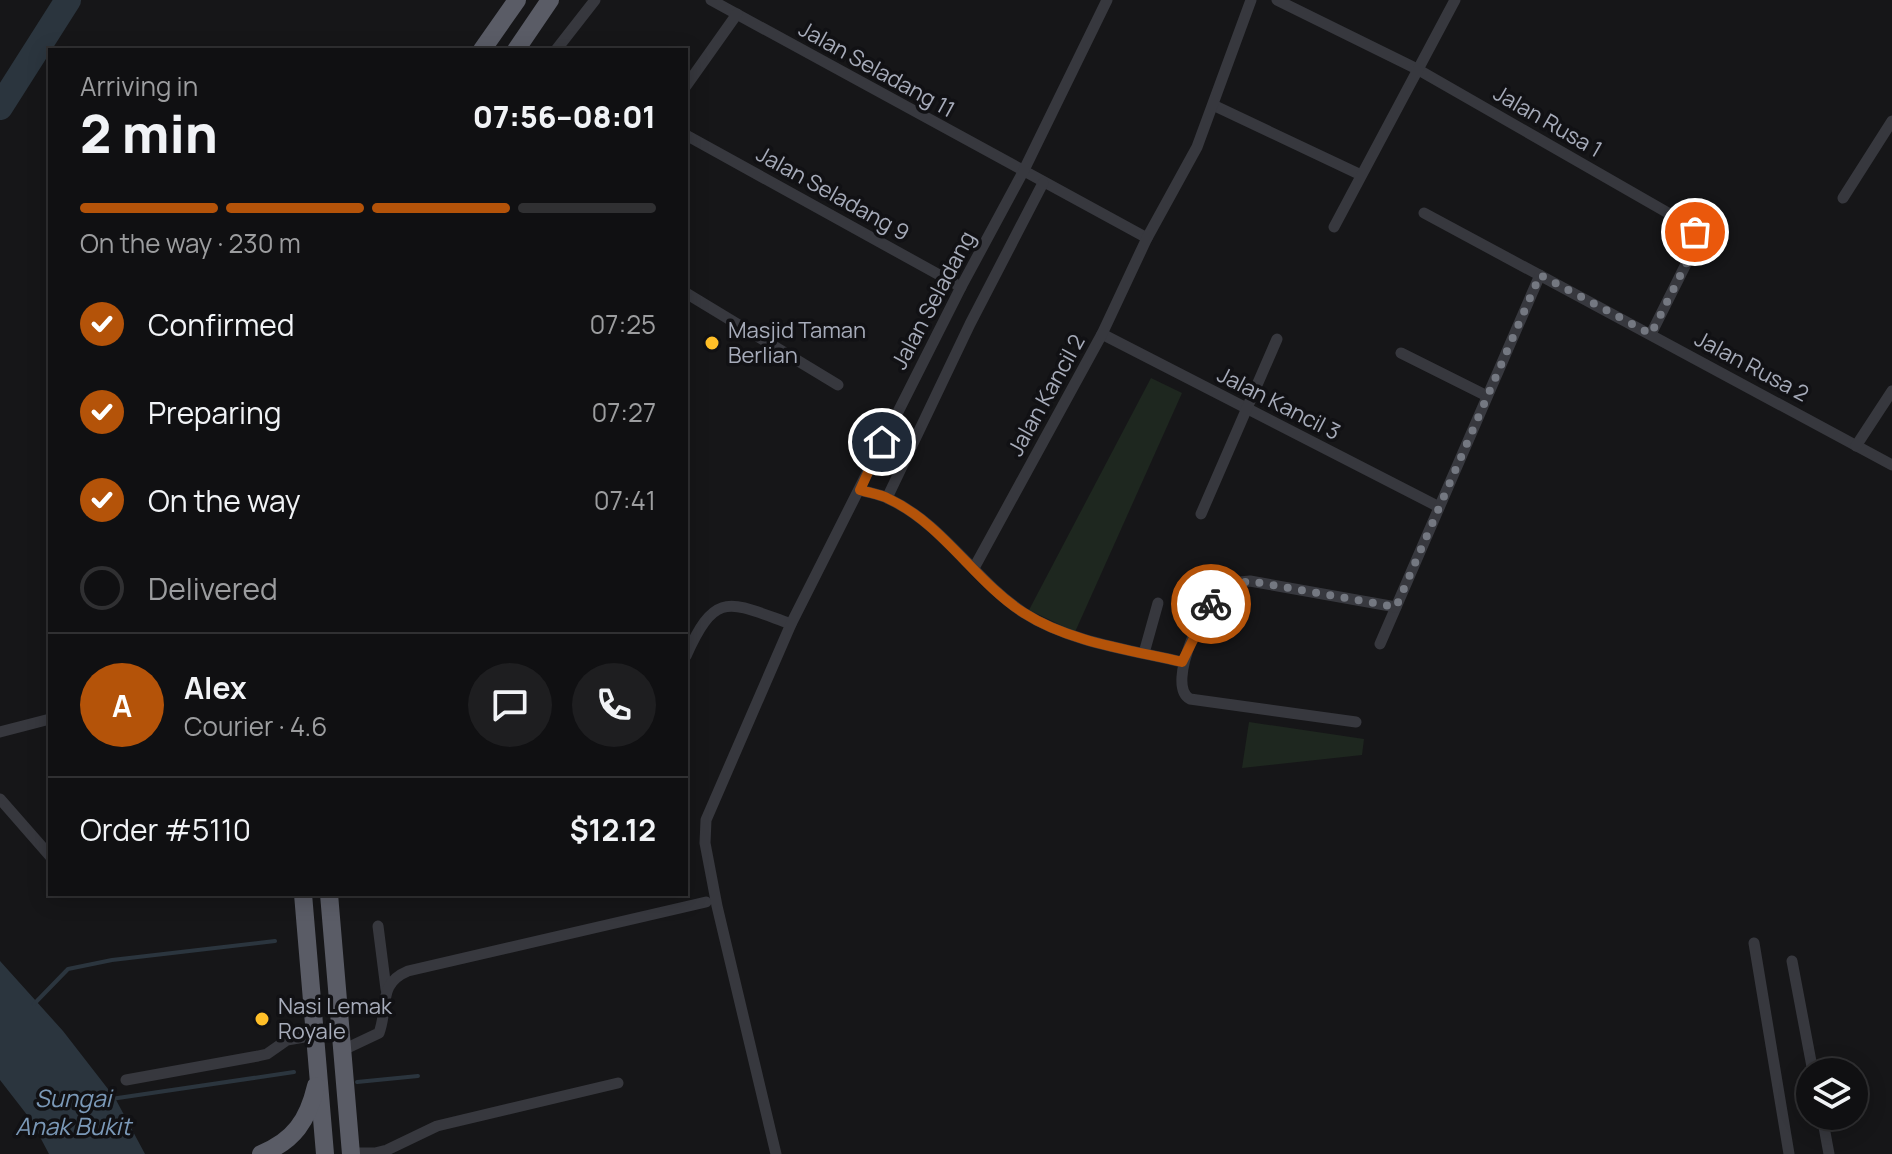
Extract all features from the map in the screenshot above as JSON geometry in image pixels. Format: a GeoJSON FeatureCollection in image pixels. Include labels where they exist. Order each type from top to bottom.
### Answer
{"type":"FeatureCollection","features":[{"type":"Feature","properties":{"kind":"highway"},"geometry":{"type":"LineString","coordinates":[[483,48],[516,0]]}},
{"type":"Feature","properties":{"kind":"highway"},"geometry":{"type":"LineString","coordinates":[[517,48],[550,0]]}},
{"type":"Feature","properties":{"kind":"highway"},"geometry":{"type":"LineString","coordinates":[[303,896],[325,1154]]}},
{"type":"Feature","properties":{"kind":"highway"},"geometry":{"type":"LineString","coordinates":[[329,896],[351,1154]]}},
{"type":"Feature","properties":{"kind":"highway"},"geometry":{"type":"LineString","coordinates":[[261,1154],[288,1140],[308,1115],[320,1067]]}},
{"type":"Feature","properties":{"kind":"street"},"geometry":{"type":"LineString","coordinates":[[558,48],[595,0]]}},
{"type":"Feature","properties":{"kind":"street","name":"Jalan Seladang 11"},"geometry":{"type":"LineString","coordinates":[[711,0],[1023,172]]}},
{"type":"Feature","properties":{"kind":"street","name":"Jalan Seladang"},"geometry":{"type":"LineString","coordinates":[[776,1154],[717,906],[704,831],[710,809],[791,624],[961,287],[1023,172],[1107,0]]}},
{"type":"Feature","properties":{"kind":"street","name":"Jalan Kancil 2"},"geometry":{"type":"LineString","coordinates":[[974,568],[1102,334],[1147,238],[1192,158],[1251,0]]}},
{"type":"Feature","properties":{"kind":"street","name":"Jalan Rusa 1"},"geometry":{"type":"LineString","coordinates":[[1277,0],[1417,69],[1682,221],[1695,232],[1694,248],[1651,334]]}},
{"type":"Feature","properties":{"kind":"street"},"geometry":{"type":"LineString","coordinates":[[1334,227],[1455,0]]}},
{"type":"Feature","properties":{"kind":"street"},"geometry":{"type":"LineString","coordinates":[[688,83],[737,14]]}},
{"type":"Feature","properties":{"kind":"street"},"geometry":{"type":"LineString","coordinates":[[1213,105],[1361,175]]}},
{"type":"Feature","properties":{"kind":"street"},"geometry":{"type":"LineString","coordinates":[[1843,198],[1892,121]]}},
{"type":"Feature","properties":{"kind":"street","name":"Jalan Seladang 9"},"geometry":{"type":"LineString","coordinates":[[688,136],[961,287]]}},
{"type":"Feature","properties":{"kind":"street"},"geometry":{"type":"LineString","coordinates":[[1023,172],[1147,238]]}},
{"type":"Feature","properties":{"kind":"street"},"geometry":{"type":"LineString","coordinates":[[887,498],[970,324],[1043,183]]}},
{"type":"Feature","properties":{"kind":"street","name":"Jalan Rusa 2"},"geometry":{"type":"LineString","coordinates":[[1424,213],[1892,465]]}},
{"type":"Feature","properties":{"kind":"street"},"geometry":{"type":"LineString","coordinates":[[1380,644],[1540,275]]}},
{"type":"Feature","properties":{"kind":"street"},"geometry":{"type":"LineString","coordinates":[[688,294],[838,385]]}},
{"type":"Feature","properties":{"kind":"street","name":"Jalan Kancil 3"},"geometry":{"type":"LineString","coordinates":[[1102,334],[1439,507]]}},
{"type":"Feature","properties":{"kind":"street"},"geometry":{"type":"LineString","coordinates":[[1201,514],[1277,339]]}},
{"type":"Feature","properties":{"kind":"street"},"geometry":{"type":"LineString","coordinates":[[1401,353],[1487,396]]}},
{"type":"Feature","properties":{"kind":"street"},"geometry":{"type":"LineString","coordinates":[[1856,446],[1892,391]]}},
{"type":"Feature","properties":{"kind":"street"},"geometry":{"type":"LineString","coordinates":[[860,490],[887,498],[912,512],[1011,603],[1037,620],[1081,637],[1182,662]]}},
{"type":"Feature","properties":{"kind":"street"},"geometry":{"type":"LineString","coordinates":[[1356,722],[1190,699],[1184,696],[1181,689],[1182,662],[1214,597],[1235,582],[1250,581],[1396,607]]}},
{"type":"Feature","properties":{"kind":"street"},"geometry":{"type":"LineString","coordinates":[[1144,653],[1158,603]]}},
{"type":"Feature","properties":{"kind":"street"},"geometry":{"type":"LineString","coordinates":[[688,652],[697,632],[717,608],[746,608],[791,624]]}},
{"type":"Feature","properties":{"kind":"street"},"geometry":{"type":"LineString","coordinates":[[0,732],[48,720]]}},
{"type":"Feature","properties":{"kind":"street"},"geometry":{"type":"LineString","coordinates":[[0,799],[48,854]]}},
{"type":"Feature","properties":{"kind":"street"},"geometry":{"type":"LineString","coordinates":[[386,991],[391,981],[408,971],[706,902]]}},
{"type":"Feature","properties":{"kind":"street"},"geometry":{"type":"LineString","coordinates":[[343,1050],[379,1033],[386,991],[378,926]]}},
{"type":"Feature","properties":{"kind":"street"},"geometry":{"type":"LineString","coordinates":[[1754,943],[1789,1154]]}},
{"type":"Feature","properties":{"kind":"street"},"geometry":{"type":"LineString","coordinates":[[1792,961],[1810,1058]]}},
{"type":"Feature","properties":{"kind":"street"},"geometry":{"type":"LineString","coordinates":[[126,1080],[267,1054],[287,1040],[316,1035]]}},
{"type":"Feature","properties":{"kind":"street"},"geometry":{"type":"LineString","coordinates":[[351,1154],[387,1150],[437,1126],[618,1083]]}},
{"type":"Feature","properties":{"kind":"street"},"geometry":{"type":"LineString","coordinates":[[1825,1130],[1829,1154]]}},
{"type":"Feature","properties":{"kind":"shaded area"},"geometry":{"type":"Polygon","coordinates":[[[1151,378],[1182,393],[1075,632],[1029,610],[1151,378]]]}},
{"type":"Feature","properties":{"kind":"shaded area"},"geometry":{"type":"Polygon","coordinates":[[[1249,722],[1364,739],[1362,755],[1242,768],[1249,722]]]}},
{"type":"Feature","properties":{"kind":"water","name":"Sungai Anak Bukit"},"geometry":{"type":"Polygon","coordinates":[[[0,961],[63,1031],[115,1098],[145,1154],[49,1154],[31,1120],[0,1080],[0,961]]]}},
{"type":"Feature","properties":{"kind":"waterway"},"geometry":{"type":"LineString","coordinates":[[0,107],[68,0]]}},
{"type":"Feature","properties":{"kind":"waterway"},"geometry":{"type":"LineString","coordinates":[[34,1004],[68,969],[112,960],[275,941]]}},
{"type":"Feature","properties":{"kind":"waterway"},"geometry":{"type":"LineString","coordinates":[[111,1099],[294,1072]]}},
{"type":"Feature","properties":{"kind":"waterway"},"geometry":{"type":"LineString","coordinates":[[357,1082],[418,1076]]}},
{"type":"Feature","properties":{"kind":"way so far"},"geometry":{"type":"LineString","coordinates":[[1211,604],[1224,587],[1250,581],[1396,607],[1540,275],[1651,334],[1694,248],[1695,232]]}},
{"type":"Feature","properties":{"kind":"place","name":"Masjid Taman Berlian"},"geometry":{"type":"Point","coordinates":[712,343]}},
{"type":"Feature","properties":{"kind":"place","name":"Nasi Lemak Royale"},"geometry":{"type":"Point","coordinates":[262,1019]}},
{"type":"Feature","properties":{"kind":"route"},"geometry":{"type":"LineString","coordinates":[[882,442],[860,490],[887,498],[912,512],[1011,603],[1037,620],[1081,637],[1182,662],[1211,604]]}}]}
